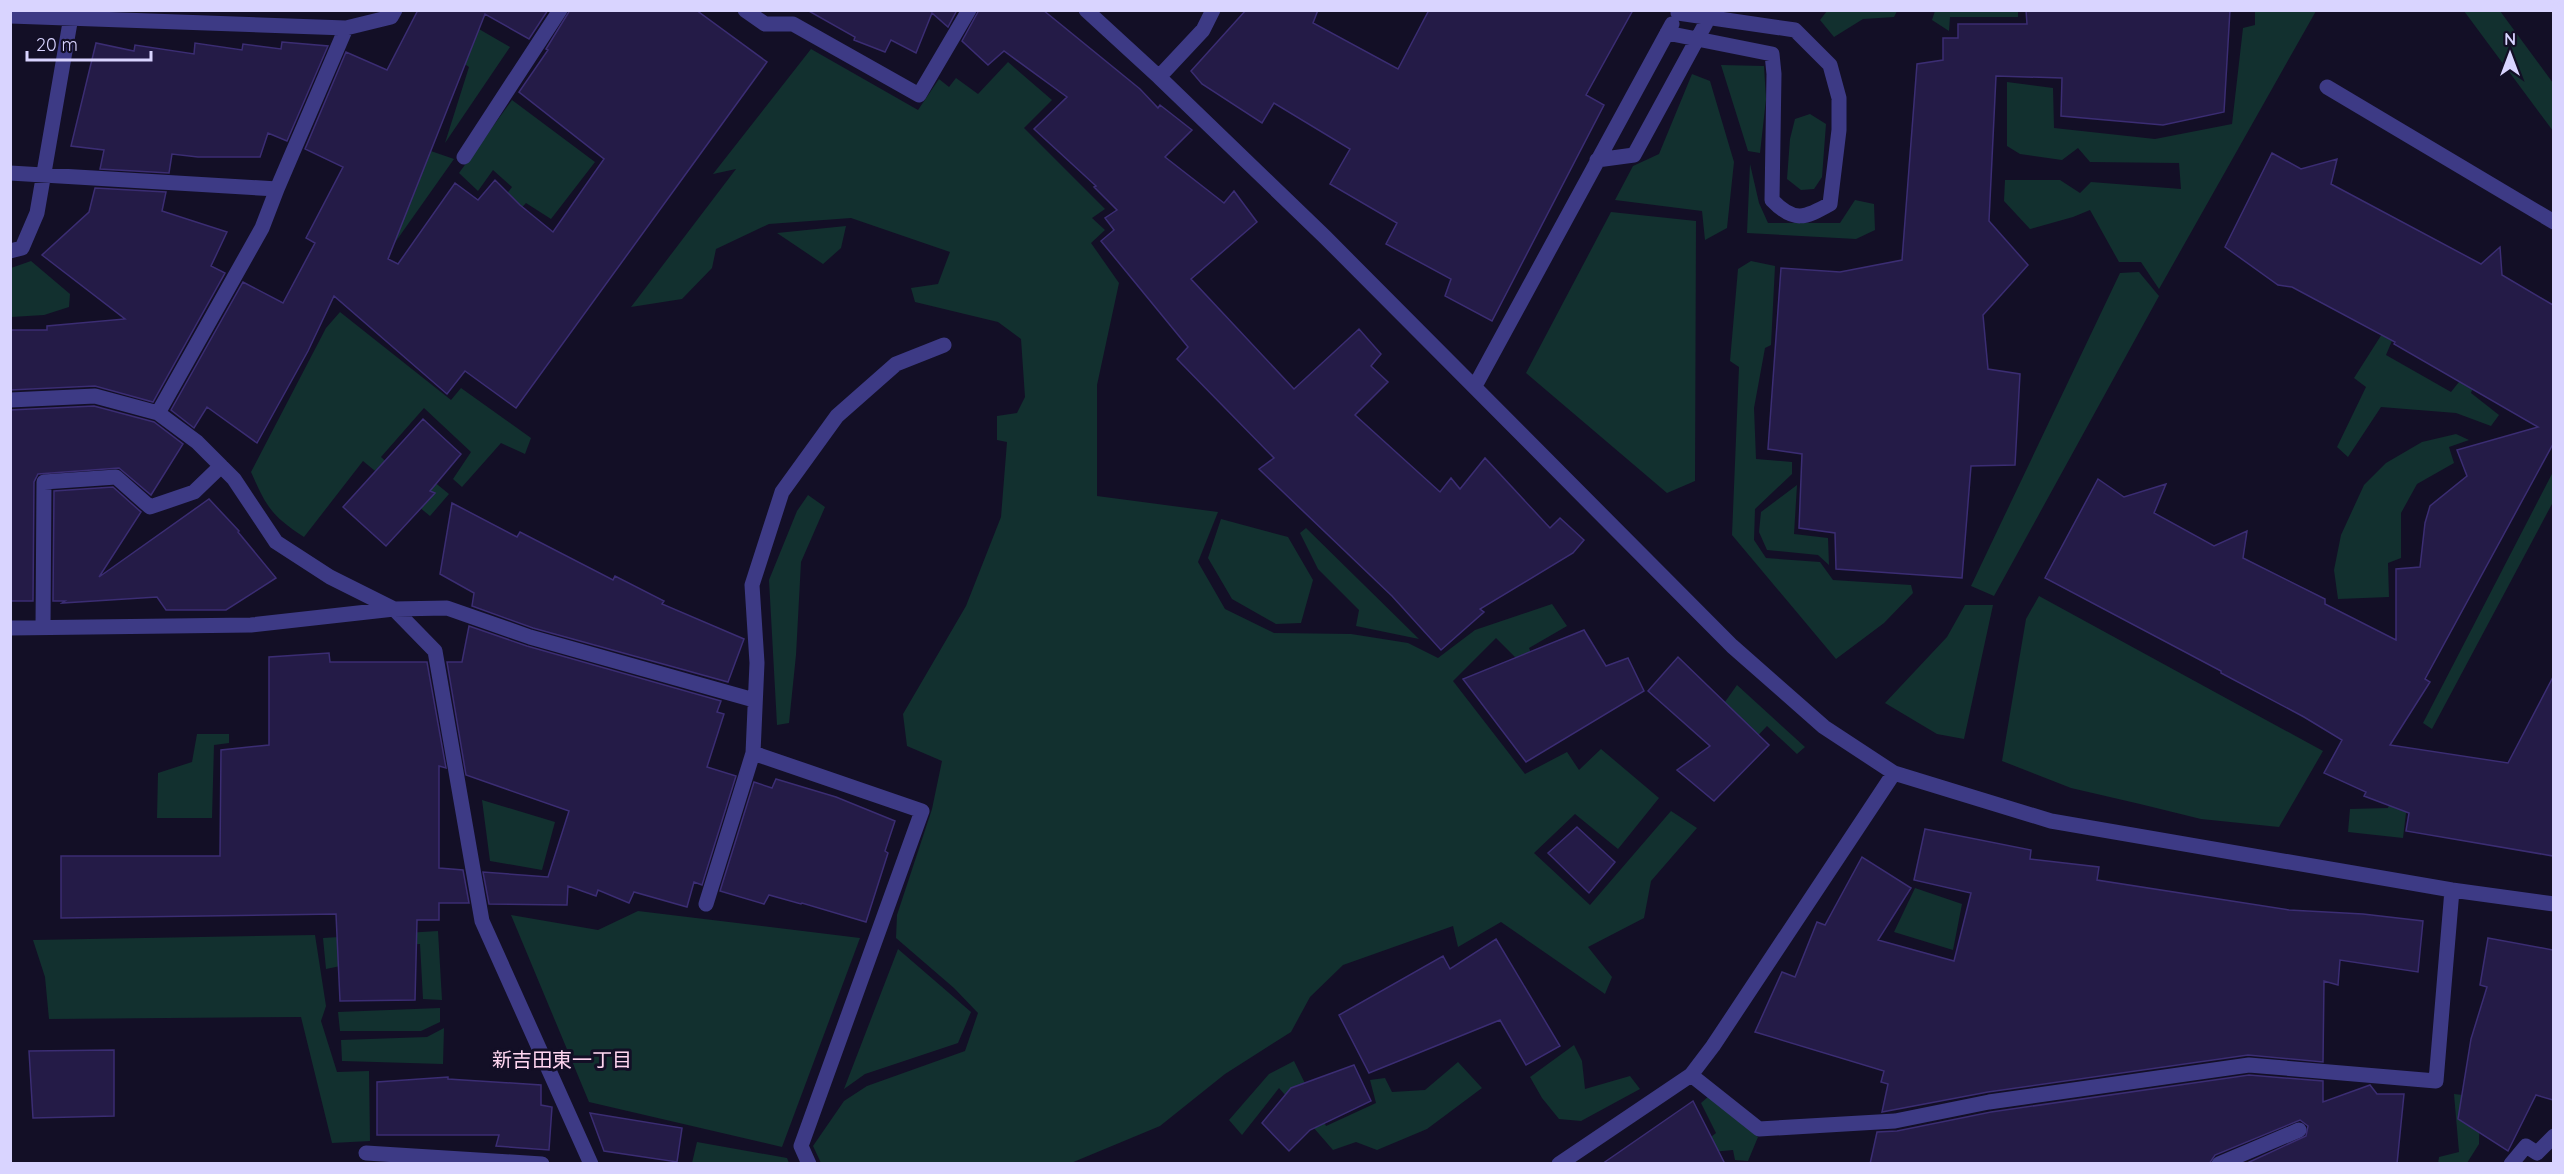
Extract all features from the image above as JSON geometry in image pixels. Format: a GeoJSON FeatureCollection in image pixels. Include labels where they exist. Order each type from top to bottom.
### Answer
{"type":"FeatureCollection","features":[{"type":"Feature","properties":{"kind":"street"},"geometry":{"type":"LineString","coordinates":[[10,16],[72,15],[346,28],[391,17],[395,10]]}},
{"type":"Feature","properties":{"kind":"street"},"geometry":{"type":"LineString","coordinates":[[464,157],[560,10]]}},
{"type":"Feature","properties":{"kind":"street"},"geometry":{"type":"LineString","coordinates":[[745,10],[765,24],[793,24],[919,95],[969,10]]}},
{"type":"Feature","properties":{"kind":"street"},"geometry":{"type":"LineString","coordinates":[[1086,10],[1159,77],[1475,386],[1732,646],[1824,728],[1894,772],[2050,821],[2452,890],[2553,904]]}},
{"type":"Feature","properties":{"kind":"street"},"geometry":{"type":"LineString","coordinates":[[1159,77],[1203,30],[1213,10]]}},
{"type":"Feature","properties":{"kind":"street"},"geometry":{"type":"LineString","coordinates":[[1475,386],[1678,12],[1711,14],[1795,30],[1830,64],[1839,98],[1839,130],[1830,204],[1808,216],[1784,213],[1772,200],[1774,74],[1772,54],[1667,33]]}},
{"type":"Feature","properties":{"kind":"street"},"geometry":{"type":"LineString","coordinates":[[1597,160],[1634,155],[1711,14]]}},
{"type":"Feature","properties":{"kind":"street"},"geometry":{"type":"LineString","coordinates":[[10,251],[22,248],[37,213],[72,15]]}},
{"type":"Feature","properties":{"kind":"street"},"geometry":{"type":"LineString","coordinates":[[158,413],[262,228],[346,28]]}},
{"type":"Feature","properties":{"kind":"street"},"geometry":{"type":"LineString","coordinates":[[2326,87],[2553,222]]}},
{"type":"Feature","properties":{"kind":"street"},"geometry":{"type":"LineString","coordinates":[[10,172],[42,176],[277,189]]}},
{"type":"Feature","properties":{"kind":"street"},"geometry":{"type":"LineString","coordinates":[[706,904],[753,753],[757,663],[752,585],[782,492],[837,416],[896,364],[944,345]]}},
{"type":"Feature","properties":{"kind":"street"},"geometry":{"type":"LineString","coordinates":[[10,400],[95,396],[158,413],[197,442],[234,479],[276,542],[330,577],[394,609],[435,651],[482,921],[591,1164]]}},
{"type":"Feature","properties":{"kind":"street"},"geometry":{"type":"LineString","coordinates":[[43,628],[44,482],[116,477],[150,507],[194,492],[221,466]]}},
{"type":"Feature","properties":{"kind":"street"},"geometry":{"type":"LineString","coordinates":[[10,628],[250,625],[394,609],[447,608],[530,637],[754,700]]}},
{"type":"Feature","properties":{"kind":"street"},"geometry":{"type":"LineString","coordinates":[[753,753],[922,811],[801,1146],[809,1164]]}},
{"type":"Feature","properties":{"kind":"street"},"geometry":{"type":"LineString","coordinates":[[1559,1164],[1691,1075],[1719,1037],[1894,772]]}},
{"type":"Feature","properties":{"kind":"street"},"geometry":{"type":"LineString","coordinates":[[1691,1075],[1759,1129],[1895,1121],[1989,1102],[2250,1065],[2436,1081],[2452,890]]}},
{"type":"Feature","properties":{"kind":"street"},"geometry":{"type":"LineString","coordinates":[[2219,1164],[2299,1130]]}},
{"type":"Feature","properties":{"kind":"street"},"geometry":{"type":"LineString","coordinates":[[2511,1164],[2526,1146],[2537,1153],[2553,1136]]}},
{"type":"Feature","properties":{"kind":"street"},"geometry":{"type":"LineString","coordinates":[[366,1153],[542,1164]]}},
{"type":"Feature","properties":{"kind":"green space"},"geometry":{"type":"Polygon","coordinates":[[[1827,11],[1897,11],[1894,17],[1863,19],[1834,37],[1820,20],[1827,11]]]}},
{"type":"Feature","properties":{"kind":"green space"},"geometry":{"type":"Polygon","coordinates":[[[1935,11],[2018,11],[2018,17],[1950,17],[1949,31],[1932,20],[1935,11]]]}},
{"type":"Feature","properties":{"kind":"green space"},"geometry":{"type":"Polygon","coordinates":[[[2255,11],[2316,11],[2159,289],[2141,262],[2119,262],[2090,210],[2030,229],[2004,201],[2005,180],[2060,180],[2080,193],[2091,182],[2181,189],[2179,163],[2090,162],[2078,148],[2062,160],[2020,154],[2007,146],[2007,82],[2053,88],[2054,128],[2155,139],[2232,124],[2243,28],[2255,25],[2255,11]]]}},
{"type":"Feature","properties":{"kind":"green space"},"geometry":{"type":"Polygon","coordinates":[[[2464,11],[2500,11],[2553,83],[2553,131],[2464,11]]]}},
{"type":"Feature","properties":{"kind":"green space"},"geometry":{"type":"Polygon","coordinates":[[[465,21],[510,47],[445,143],[469,67],[448,52],[465,21]]]}},
{"type":"Feature","properties":{"kind":"green space"},"geometry":{"type":"Polygon","coordinates":[[[811,49],[918,110],[939,79],[949,87],[956,78],[978,94],[1008,62],[1052,100],[1024,128],[1105,209],[1092,218],[1105,230],[1091,243],[1119,283],[1097,385],[1097,496],[1218,512],[1198,562],[1225,609],[1274,633],[1351,634],[1408,643],[1438,658],[1475,630],[1552,604],[1567,626],[1529,648],[1534,660],[1522,664],[1496,638],[1453,681],[1525,774],[1567,752],[1579,770],[1601,749],[1659,798],[1618,849],[1575,814],[1534,853],[1590,905],[1671,811],[1697,828],[1651,881],[1644,918],[1588,947],[1612,977],[1605,994],[1501,922],[1458,947],[1453,926],[1343,965],[1310,997],[1291,1032],[1225,1074],[1160,1126],[1071,1163],[821,1163],[813,1146],[844,1101],[867,1086],[965,1051],[978,1013],[954,988],[896,938],[897,915],[932,809],[942,761],[907,746],[903,714],[966,606],[1001,517],[1007,442],[997,440],[997,416],[1017,413],[1025,397],[1021,339],[998,322],[915,302],[911,288],[938,284],[950,252],[851,218],[769,224],[716,249],[712,268],[682,299],[631,307],[736,169],[713,174],[811,49]]]}},
{"type":"Feature","properties":{"kind":"green space"},"geometry":{"type":"Polygon","coordinates":[[[1721,65],[1764,66],[1766,99],[1760,153],[1748,151],[1721,65]]]}},
{"type":"Feature","properties":{"kind":"green space"},"geometry":{"type":"Polygon","coordinates":[[[1692,74],[1710,81],[1734,162],[1727,228],[1705,240],[1702,211],[1615,200],[1633,166],[1659,154],[1692,74]]]}},
{"type":"Feature","properties":{"kind":"green space"},"geometry":{"type":"Polygon","coordinates":[[[512,100],[595,162],[551,219],[526,203],[513,217],[498,205],[512,187],[493,170],[478,191],[459,173],[512,100]]]}},
{"type":"Feature","properties":{"kind":"green space"},"geometry":{"type":"Polygon","coordinates":[[[1810,114],[1826,124],[1822,177],[1814,189],[1801,190],[1787,179],[1790,139],[1795,119],[1810,114]]]}},
{"type":"Feature","properties":{"kind":"green space"},"geometry":{"type":"Polygon","coordinates":[[[425,149],[454,159],[377,268],[425,149]]]}},
{"type":"Feature","properties":{"kind":"green space"},"geometry":{"type":"Polygon","coordinates":[[[1750,164],[1759,203],[1768,223],[1840,223],[1855,200],[1874,204],[1875,230],[1856,239],[1747,233],[1750,164]]]}},
{"type":"Feature","properties":{"kind":"green space"},"geometry":{"type":"Polygon","coordinates":[[[1611,212],[1696,221],[1695,481],[1667,493],[1526,373],[1611,212]]]}},
{"type":"Feature","properties":{"kind":"green space"},"geometry":{"type":"Polygon","coordinates":[[[846,226],[841,248],[823,264],[777,233],[846,226]]]}},
{"type":"Feature","properties":{"kind":"green space"},"geometry":{"type":"Polygon","coordinates":[[[31,261],[70,294],[69,307],[44,315],[11,317],[11,268],[31,261]]]}},
{"type":"Feature","properties":{"kind":"green space"},"geometry":{"type":"Polygon","coordinates":[[[1751,261],[1775,266],[1771,345],[1765,348],[1754,408],[1756,459],[1792,462],[1792,474],[1755,509],[1754,540],[1766,558],[1820,562],[1833,580],[1911,585],[1913,593],[1884,623],[1836,659],[1732,535],[1739,367],[1730,361],[1738,269],[1751,261]]]}},
{"type":"Feature","properties":{"kind":"green space"},"geometry":{"type":"Polygon","coordinates":[[[2139,272],[2159,296],[1994,596],[1971,586],[2120,273],[2139,272]]]}},
{"type":"Feature","properties":{"kind":"green space"},"geometry":{"type":"Polygon","coordinates":[[[340,312],[451,400],[461,388],[531,438],[525,454],[501,443],[462,487],[453,479],[471,452],[424,408],[381,457],[406,480],[417,468],[449,494],[430,516],[363,461],[304,537],[284,523],[266,503],[251,472],[326,328],[340,312]]]}},
{"type":"Feature","properties":{"kind":"green space"},"geometry":{"type":"Polygon","coordinates":[[[2389,323],[2397,329],[2386,355],[2451,392],[2474,363],[2480,366],[2471,393],[2499,415],[2491,426],[2456,413],[2381,407],[2348,457],[2337,447],[2366,387],[2354,378],[2389,323]]]}},
{"type":"Feature","properties":{"kind":"green space"},"geometry":{"type":"Polygon","coordinates":[[[2456,434],[2469,440],[2449,447],[2454,463],[2417,484],[2401,513],[2401,558],[2388,563],[2389,597],[2338,599],[2334,570],[2341,535],[2364,485],[2386,463],[2422,442],[2456,434]]]}},
{"type":"Feature","properties":{"kind":"green space"},"geometry":{"type":"Polygon","coordinates":[[[2553,472],[2553,502],[2432,729],[2423,723],[2553,472]]]}},
{"type":"Feature","properties":{"kind":"green space"},"geometry":{"type":"Polygon","coordinates":[[[1797,485],[1794,534],[1828,538],[1829,565],[1818,555],[1767,550],[1759,532],[1761,512],[1797,485]]]}},
{"type":"Feature","properties":{"kind":"green space"},"geometry":{"type":"Polygon","coordinates":[[[808,495],[825,507],[801,562],[796,655],[789,723],[777,725],[769,580],[797,511],[808,495]]]}},
{"type":"Feature","properties":{"kind":"green space"},"geometry":{"type":"Polygon","coordinates":[[[1221,519],[1288,537],[1313,580],[1301,623],[1276,624],[1232,599],[1208,558],[1221,519]]]}},
{"type":"Feature","properties":{"kind":"green space"},"geometry":{"type":"Polygon","coordinates":[[[1306,528],[1419,639],[1356,626],[1359,610],[1318,569],[1300,533],[1306,528]]]}},
{"type":"Feature","properties":{"kind":"green space"},"geometry":{"type":"Polygon","coordinates":[[[2039,596],[2323,751],[2279,827],[2201,819],[2071,788],[2002,761],[2026,619],[2039,596]]]}},
{"type":"Feature","properties":{"kind":"green space"},"geometry":{"type":"Polygon","coordinates":[[[1965,605],[1993,605],[1964,739],[1937,734],[1885,703],[1947,637],[1965,605]]]}},
{"type":"Feature","properties":{"kind":"green space"},"geometry":{"type":"Polygon","coordinates":[[[1737,685],[1805,747],[1797,754],[1767,726],[1744,750],[1710,723],[1737,685]]]}},
{"type":"Feature","properties":{"kind":"green space"},"geometry":{"type":"Polygon","coordinates":[[[197,734],[229,734],[229,743],[214,745],[212,818],[157,818],[158,773],[192,762],[197,734]]]}},
{"type":"Feature","properties":{"kind":"green space"},"geometry":{"type":"Polygon","coordinates":[[[2413,755],[2403,838],[2348,832],[2350,809],[2388,808],[2399,773],[2413,755]]]}},
{"type":"Feature","properties":{"kind":"green space"},"geometry":{"type":"Polygon","coordinates":[[[482,800],[555,822],[542,870],[490,861],[482,800]]]}},
{"type":"Feature","properties":{"kind":"green space"},"geometry":{"type":"Polygon","coordinates":[[[1915,888],[1962,904],[1953,950],[1894,932],[1915,888]]]}},
{"type":"Feature","properties":{"kind":"green space"},"geometry":{"type":"Polygon","coordinates":[[[638,911],[860,938],[782,1147],[589,1102],[511,915],[598,930],[638,911]]]}},
{"type":"Feature","properties":{"kind":"green space"},"geometry":{"type":"Polygon","coordinates":[[[438,931],[442,1000],[423,999],[420,944],[352,947],[350,964],[326,969],[323,938],[438,931]]]}},
{"type":"Feature","properties":{"kind":"green space"},"geometry":{"type":"Polygon","coordinates":[[[315,935],[326,1006],[321,1021],[337,1072],[369,1071],[370,1141],[332,1143],[301,1017],[49,1019],[45,977],[33,940],[315,935]]]}},
{"type":"Feature","properties":{"kind":"green space"},"geometry":{"type":"Polygon","coordinates":[[[898,949],[971,1012],[958,1043],[865,1074],[844,1089],[898,949]]]}},
{"type":"Feature","properties":{"kind":"green space"},"geometry":{"type":"Polygon","coordinates":[[[440,1008],[440,1022],[421,1031],[340,1031],[338,1012],[440,1008]]]}},
{"type":"Feature","properties":{"kind":"green space"},"geometry":{"type":"Polygon","coordinates":[[[444,1028],[443,1064],[342,1061],[341,1040],[427,1037],[444,1028]]]}},
{"type":"Feature","properties":{"kind":"green space"},"geometry":{"type":"Polygon","coordinates":[[[1574,1045],[1582,1061],[1585,1089],[1630,1076],[1640,1089],[1581,1121],[1559,1119],[1542,1098],[1530,1077],[1574,1045]]]}},
{"type":"Feature","properties":{"kind":"green space"},"geometry":{"type":"Polygon","coordinates":[[[1294,1061],[1326,1126],[1376,1103],[1370,1080],[1385,1078],[1392,1092],[1425,1090],[1458,1062],[1482,1088],[1427,1129],[1377,1150],[1356,1142],[1333,1150],[1279,1088],[1242,1135],[1229,1120],[1269,1074],[1294,1061]]]}},
{"type":"Feature","properties":{"kind":"green space"},"geometry":{"type":"Polygon","coordinates":[[[2454,1094],[2480,1097],[2479,1144],[2467,1163],[2438,1164],[2439,1157],[2459,1152],[2454,1094]]]}},
{"type":"Feature","properties":{"kind":"green space"},"geometry":{"type":"Polygon","coordinates":[[[1709,1096],[1758,1137],[1748,1161],[1735,1160],[1733,1150],[1701,1153],[1684,1158],[1716,1133],[1701,1103],[1709,1096]]]}},
{"type":"Feature","properties":{"kind":"green space"},"geometry":{"type":"Polygon","coordinates":[[[697,1142],[787,1158],[789,1163],[692,1163],[697,1142]]]}},
{"type":"Feature","properties":{"kind":"building"},"geometry":{"type":"Polygon","coordinates":[[[418,10],[548,10],[529,39],[485,14],[388,259],[398,264],[455,183],[478,200],[495,180],[520,205],[553,232],[604,159],[519,92],[548,50],[546,49],[570,10],[696,10],[767,62],[516,408],[465,371],[447,394],[334,296],[308,351],[257,443],[207,407],[194,428],[171,410],[243,282],[283,303],[315,243],[306,238],[343,167],[305,149],[346,52],[387,70],[418,10]]]}},
{"type":"Feature","properties":{"kind":"building"},"geometry":{"type":"Polygon","coordinates":[[[807,10],[957,10],[948,27],[932,13],[916,53],[891,40],[885,52],[854,40],[855,37],[807,10]]]}},
{"type":"Feature","properties":{"kind":"building"},"geometry":{"type":"Polygon","coordinates":[[[979,10],[1043,10],[1140,89],[1158,108],[1160,105],[1192,130],[1165,157],[1224,203],[1234,191],[1257,222],[1191,279],[1294,389],[1359,329],[1381,354],[1371,366],[1388,382],[1355,415],[1440,492],[1451,478],[1460,489],[1485,458],[1550,528],[1560,518],[1584,540],[1573,553],[1480,609],[1484,612],[1441,650],[1392,596],[1259,469],[1274,458],[1177,359],[1188,347],[1101,241],[1114,230],[1105,218],[1117,210],[1094,187],[1096,186],[1034,129],[1067,97],[1004,51],[988,65],[962,41],[979,10]]]}},
{"type":"Feature","properties":{"kind":"building"},"geometry":{"type":"Polygon","coordinates":[[[1246,10],[1318,10],[1313,23],[1398,69],[1429,10],[1633,10],[1586,95],[1604,105],[1492,321],[1445,296],[1451,279],[1386,244],[1397,223],[1330,184],[1350,149],[1274,103],[1262,123],[1202,84],[1191,71],[1246,10]]]}},
{"type":"Feature","properties":{"kind":"building"},"geometry":{"type":"Polygon","coordinates":[[[2026,10],[2230,10],[2224,112],[2163,125],[2061,116],[2062,78],[1996,76],[1989,221],[2028,265],[1983,315],[1988,369],[2020,374],[2015,465],[1971,466],[1962,578],[1836,569],[1835,533],[1799,528],[1802,454],[1768,449],[1781,268],[1840,272],[1902,260],[1917,64],[1943,60],[1943,38],[1958,38],[1958,24],[2027,24],[2026,10]]]}},
{"type":"Feature","properties":{"kind":"building"},"geometry":{"type":"Polygon","coordinates":[[[282,42],[328,46],[287,141],[268,133],[260,157],[198,157],[172,154],[169,173],[100,169],[104,150],[71,146],[96,43],[134,51],[135,45],[194,54],[195,43],[242,50],[243,44],[281,49],[282,42]]]}},
{"type":"Feature","properties":{"kind":"building"},"geometry":{"type":"Polygon","coordinates":[[[2272,153],[2301,169],[2337,159],[2331,184],[2481,264],[2500,247],[2502,275],[2553,305],[2553,444],[2425,679],[2430,682],[2390,745],[2508,763],[2553,677],[2553,856],[2406,831],[2409,813],[2364,796],[2366,792],[2324,773],[2342,740],[2221,671],[2045,578],[2098,479],[2124,497],[2166,484],[2154,513],[2214,546],[2247,531],[2243,558],[2325,599],[2325,604],[2396,640],[2396,569],[2420,567],[2425,523],[2430,506],[2467,476],[2457,450],[2538,427],[2394,344],[2395,342],[2292,287],[2278,285],[2225,247],[2272,153]]]}},
{"type":"Feature","properties":{"kind":"building"},"geometry":{"type":"Polygon","coordinates":[[[95,188],[166,192],[162,211],[227,232],[211,266],[225,273],[153,402],[95,386],[10,390],[10,330],[47,330],[47,326],[125,319],[42,255],[89,212],[95,188]]]}},
{"type":"Feature","properties":{"kind":"building"},"geometry":{"type":"Polygon","coordinates":[[[94,406],[154,422],[183,444],[151,495],[119,468],[38,474],[34,482],[33,601],[10,601],[10,410],[94,406]]]}},
{"type":"Feature","properties":{"kind":"building"},"geometry":{"type":"Polygon","coordinates":[[[423,419],[461,454],[430,491],[435,493],[386,546],[343,507],[423,419]]]}},
{"type":"Feature","properties":{"kind":"building"},"geometry":{"type":"Polygon","coordinates":[[[113,487],[141,512],[99,577],[209,499],[239,531],[276,578],[226,610],[166,610],[157,597],[62,603],[65,601],[53,601],[54,491],[113,487]]]}},
{"type":"Feature","properties":{"kind":"building"},"geometry":{"type":"Polygon","coordinates":[[[452,503],[517,537],[520,532],[613,580],[615,576],[664,601],[662,604],[744,639],[728,682],[533,628],[472,606],[474,593],[440,574],[452,503]]]}},
{"type":"Feature","properties":{"kind":"building"},"geometry":{"type":"Polygon","coordinates":[[[469,626],[527,646],[721,701],[717,712],[724,714],[707,767],[736,776],[702,885],[694,882],[687,907],[634,892],[629,903],[598,890],[596,896],[568,886],[567,905],[489,904],[483,872],[548,877],[569,811],[466,775],[447,662],[462,662],[469,626]]]}},
{"type":"Feature","properties":{"kind":"building"},"geometry":{"type":"Polygon","coordinates":[[[1584,630],[1606,666],[1628,658],[1644,691],[1526,762],[1463,679],[1584,630]]]}},
{"type":"Feature","properties":{"kind":"building"},"geometry":{"type":"Polygon","coordinates":[[[329,653],[330,662],[427,662],[446,768],[439,766],[439,868],[463,870],[469,903],[439,903],[439,920],[417,920],[415,1000],[340,1001],[336,914],[61,918],[61,856],[220,856],[221,750],[269,745],[269,657],[329,653]]]}},
{"type":"Feature","properties":{"kind":"building"},"geometry":{"type":"Polygon","coordinates":[[[1678,657],[1769,745],[1714,801],[1677,770],[1710,746],[1648,691],[1678,657]]]}},
{"type":"Feature","properties":{"kind":"building"},"geometry":{"type":"Polygon","coordinates":[[[776,779],[836,797],[895,821],[885,851],[888,853],[866,922],[769,895],[764,904],[720,891],[754,782],[772,788],[776,779]]]}},
{"type":"Feature","properties":{"kind":"building"},"geometry":{"type":"Polygon","coordinates":[[[1577,827],[1615,862],[1589,893],[1548,853],[1577,827]]]}},
{"type":"Feature","properties":{"kind":"building"},"geometry":{"type":"Polygon","coordinates":[[[1925,829],[2031,850],[2030,859],[2099,867],[2097,880],[2289,910],[2363,914],[2423,921],[2418,972],[2340,960],[2338,985],[2324,981],[2323,1062],[2248,1055],[1988,1092],[1882,1112],[1888,1084],[1881,1082],[1884,1071],[1755,1032],[1782,972],[1795,977],[1817,922],[1825,925],[1862,857],[1911,888],[1878,940],[1954,961],[1971,893],[1914,880],[1925,829]]]}},
{"type":"Feature","properties":{"kind":"building"},"geometry":{"type":"Polygon","coordinates":[[[2488,938],[2553,950],[2553,1100],[2536,1095],[2508,1151],[2458,1119],[2471,1039],[2487,987],[2480,985],[2488,938]]]}},
{"type":"Feature","properties":{"kind":"building"},"geometry":{"type":"Polygon","coordinates":[[[1496,939],[1560,1046],[1526,1065],[1500,1020],[1369,1073],[1339,1015],[1443,956],[1450,969],[1496,939]]]}},
{"type":"Feature","properties":{"kind":"building"},"geometry":{"type":"Polygon","coordinates":[[[114,1050],[114,1116],[33,1118],[29,1051],[114,1050]]]}},
{"type":"Feature","properties":{"kind":"building"},"geometry":{"type":"Polygon","coordinates":[[[1354,1065],[1371,1101],[1310,1130],[1289,1151],[1262,1123],[1291,1088],[1354,1065]]]}},
{"type":"Feature","properties":{"kind":"building"},"geometry":{"type":"Polygon","coordinates":[[[2249,1075],[2323,1081],[2323,1102],[2370,1085],[2377,1094],[2404,1094],[2397,1164],[2245,1164],[2306,1136],[2308,1126],[2300,1120],[2215,1155],[2209,1164],[1870,1164],[1877,1132],[1897,1131],[1991,1112],[2249,1075]]]}},
{"type":"Feature","properties":{"kind":"building"},"geometry":{"type":"Polygon","coordinates":[[[448,1077],[448,1079],[541,1085],[541,1105],[552,1107],[549,1150],[496,1146],[499,1135],[377,1135],[377,1082],[448,1077]]]}},
{"type":"Feature","properties":{"kind":"building"},"geometry":{"type":"Polygon","coordinates":[[[1693,1101],[1725,1164],[1602,1164],[1693,1101]]]}},
{"type":"Feature","properties":{"kind":"building"},"geometry":{"type":"Polygon","coordinates":[[[590,1113],[682,1128],[677,1162],[604,1151],[590,1113]]]}},
{"type":"Feature","properties":{"kind":"district","name":"新吉田東一丁目"},"geometry":{"type":"Point","coordinates":[562,1059]}}]}
